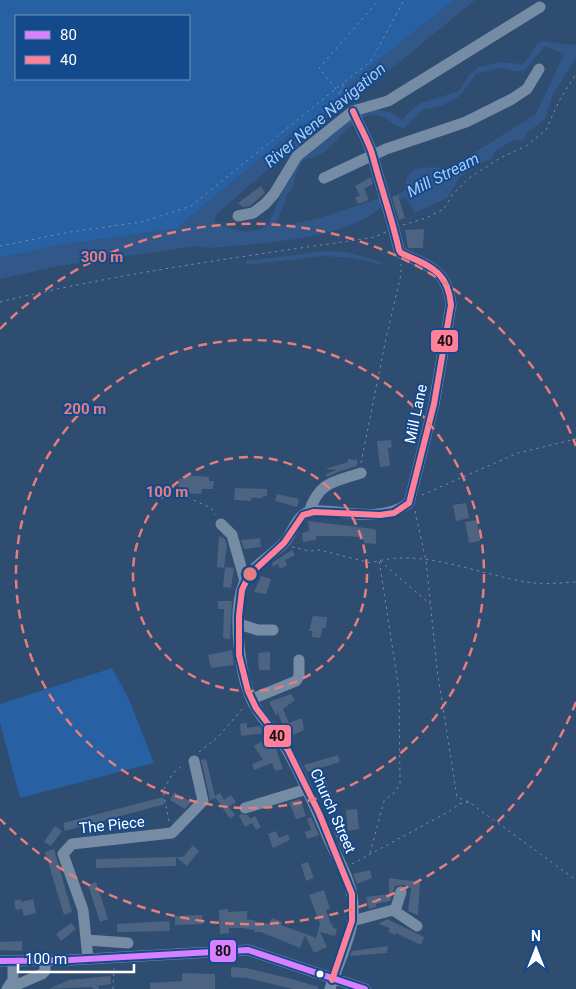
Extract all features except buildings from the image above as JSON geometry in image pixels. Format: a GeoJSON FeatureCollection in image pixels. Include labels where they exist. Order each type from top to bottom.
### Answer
{"type":"FeatureCollection","features":[{"type":"Feature","properties":{"kind":"street"},"geometry":{"type":"LineString","coordinates":[[238,216],[253,213],[265,204],[274,194],[296,156],[354,114],[388,100],[540,7]]}},
{"type":"Feature","properties":{"kind":"street"},"geometry":{"type":"LineString","coordinates":[[324,178],[386,149],[466,122],[506,102],[527,89],[539,69]]}},
{"type":"Feature","properties":{"kind":"street"},"geometry":{"type":"LineString","coordinates":[[354,114],[373,156],[375,170],[389,206],[401,253]]}},
{"type":"Feature","properties":{"kind":"street","name":"Mill Lane"},"geometry":{"type":"LineString","coordinates":[[401,253],[438,270],[450,292],[451,304],[434,404],[412,506]]}},
{"type":"Feature","properties":{"kind":"street"},"geometry":{"type":"LineString","coordinates":[[309,512],[314,496],[326,485],[361,473]]}},
{"type":"Feature","properties":{"kind":"street"},"geometry":{"type":"LineString","coordinates":[[221,524],[232,535],[245,581],[284,543],[303,515],[309,512],[380,515],[394,513],[412,506]]}},
{"type":"Feature","properties":{"kind":"street","name":"Church Street"},"geometry":{"type":"LineString","coordinates":[[245,581],[242,590],[238,624],[239,655],[252,700],[288,750],[307,789],[352,894],[352,921],[331,984]]}},
{"type":"Feature","properties":{"kind":"street"},"geometry":{"type":"LineString","coordinates":[[238,624],[258,630],[273,630]]}},
{"type":"Feature","properties":{"kind":"street"},"geometry":{"type":"LineString","coordinates":[[252,700],[296,681],[299,676],[299,660]]}},
{"type":"Feature","properties":{"kind":"street","name":"The Piece"},"geometry":{"type":"LineString","coordinates":[[88,959],[83,910],[63,854],[72,844],[172,833],[203,801],[194,761]]}},
{"type":"Feature","properties":{"kind":"street"},"geometry":{"type":"LineString","coordinates":[[245,808],[307,789]]}},
{"type":"Feature","properties":{"kind":"street"},"geometry":{"type":"LineString","coordinates":[[395,911],[401,892]]}},
{"type":"Feature","properties":{"kind":"street"},"geometry":{"type":"LineString","coordinates":[[352,921],[386,910],[395,911],[416,926]]}},
{"type":"Feature","properties":{"kind":"street"},"geometry":{"type":"LineString","coordinates":[[87,940],[128,943]]}},
{"type":"Feature","properties":{"kind":"street"},"geometry":{"type":"LineString","coordinates":[[0,961],[115,958],[248,950],[331,984],[365,989]]}},
{"type":"Feature","properties":{"kind":"street"},"geometry":{"type":"LineString","coordinates":[[7,989],[13,980],[13,961]]}},
{"type":"Feature","properties":{"kind":"street"},"geometry":{"type":"LineString","coordinates":[[7,989],[42,974],[45,970],[45,961]]}},
{"type":"Feature","properties":{"kind":"path"},"geometry":{"type":"LineString","coordinates":[[354,114],[340,92],[319,68],[379,0]]}},
{"type":"Feature","properties":{"kind":"path"},"geometry":{"type":"LineString","coordinates":[[0,246],[70,232],[142,222],[191,206],[335,88],[371,61],[404,0]]}},
{"type":"Feature","properties":{"kind":"path"},"geometry":{"type":"LineString","coordinates":[[0,302],[48,290],[186,265],[375,237],[394,228],[426,218],[444,209],[452,195],[469,178],[500,158],[526,146],[546,130],[559,102],[576,74]]}},
{"type":"Feature","properties":{"kind":"path"},"geometry":{"type":"LineString","coordinates":[[340,92],[343,89],[343,83]]}},
{"type":"Feature","properties":{"kind":"path"},"geometry":{"type":"LineString","coordinates":[[361,473],[362,455],[401,274],[401,253]]}},
{"type":"Feature","properties":{"kind":"path"},"geometry":{"type":"LineString","coordinates":[[420,502],[421,495],[518,453],[576,439]]}},
{"type":"Feature","properties":{"kind":"path"},"geometry":{"type":"LineString","coordinates":[[172,486],[187,497],[211,508],[221,524]]}},
{"type":"Feature","properties":{"kind":"path"},"geometry":{"type":"LineString","coordinates":[[412,506],[416,512],[416,520],[426,561],[437,669],[457,797],[469,802],[576,880]]}},
{"type":"Feature","properties":{"kind":"path"},"geometry":{"type":"LineString","coordinates":[[412,506],[416,512]]}},
{"type":"Feature","properties":{"kind":"path"},"geometry":{"type":"LineString","coordinates":[[284,543],[295,548],[309,551],[320,550],[371,563],[379,560],[444,562],[534,583],[576,582]]}},
{"type":"Feature","properties":{"kind":"path"},"geometry":{"type":"LineString","coordinates":[[379,560],[431,604]]}},
{"type":"Feature","properties":{"kind":"path"},"geometry":{"type":"LineString","coordinates":[[370,853],[384,801],[395,792],[400,784],[399,690],[379,560]]}},
{"type":"Feature","properties":{"kind":"path"},"geometry":{"type":"LineString","coordinates":[[342,868],[359,861],[370,853],[450,811],[459,804],[469,802]]}},
{"type":"Feature","properties":{"kind":"path"},"geometry":{"type":"LineString","coordinates":[[113,989],[115,958]]}},
{"type":"Feature","properties":{"kind":"shaded area"},"geometry":{"type":"Polygon","coordinates":[[[0,0],[454,0],[346,86],[344,97],[309,125],[302,124],[176,229],[60,245],[0,258],[0,0]]]}},
{"type":"Feature","properties":{"kind":"shaded area"},"geometry":{"type":"Polygon","coordinates":[[[112,668],[129,699],[154,763],[20,798],[0,723],[0,704],[112,668]]]}},
{"type":"Feature","properties":{"kind":"water"},"geometry":{"type":"Polygon","coordinates":[[[454,0],[475,0],[352,101],[347,101],[313,130],[312,136],[264,173],[216,215],[214,220],[224,226],[246,232],[268,225],[292,168],[310,151],[335,133],[348,119],[371,109],[390,112],[402,120],[412,109],[421,103],[459,91],[470,74],[478,67],[499,62],[522,64],[528,59],[536,46],[543,41],[568,45],[576,44],[576,58],[553,94],[545,119],[527,133],[523,141],[516,139],[495,151],[492,159],[485,161],[460,177],[447,198],[415,213],[406,198],[399,199],[397,194],[405,191],[408,175],[412,171],[418,168],[450,166],[465,162],[466,158],[536,114],[564,54],[545,46],[524,71],[500,68],[476,74],[460,96],[441,106],[422,110],[404,128],[376,115],[360,119],[328,149],[317,156],[303,161],[276,224],[279,226],[316,219],[383,197],[385,202],[371,215],[352,225],[303,238],[207,248],[195,246],[59,266],[0,279],[0,258],[60,245],[176,229],[302,124],[309,125],[344,97],[346,86],[454,0]]]}},
{"type":"Feature","properties":{"kind":"water"},"geometry":{"type":"Polygon","coordinates":[[[325,251],[346,252],[382,262],[383,265],[352,258],[323,256],[247,265],[246,261],[325,251]]]}},
{"type":"Feature","properties":{"kind":"transit line","name":"40"},"geometry":{"type":"LineString","coordinates":[[332,980],[352,921],[352,894],[319,813],[288,750],[256,708],[248,691],[239,655],[239,616],[242,590],[249,575],[284,543],[303,515],[314,512],[380,515],[394,513],[409,503],[434,404],[451,305],[446,284],[441,277],[428,266],[401,253],[399,250],[371,151],[353,111]]}},
{"type":"Feature","properties":{"kind":"transit line","name":"80"},"geometry":{"type":"LineString","coordinates":[[0,961],[70,960],[248,950],[365,989]]}},
{"type":"Feature","properties":{"kind":"water label","name":"River Nene Navigation"},"geometry":{"type":"Point","coordinates":[325,115]}},
{"type":"Feature","properties":{"kind":"water label","name":"Mill Stream"},"geometry":{"type":"Point","coordinates":[443,175]}}]}
